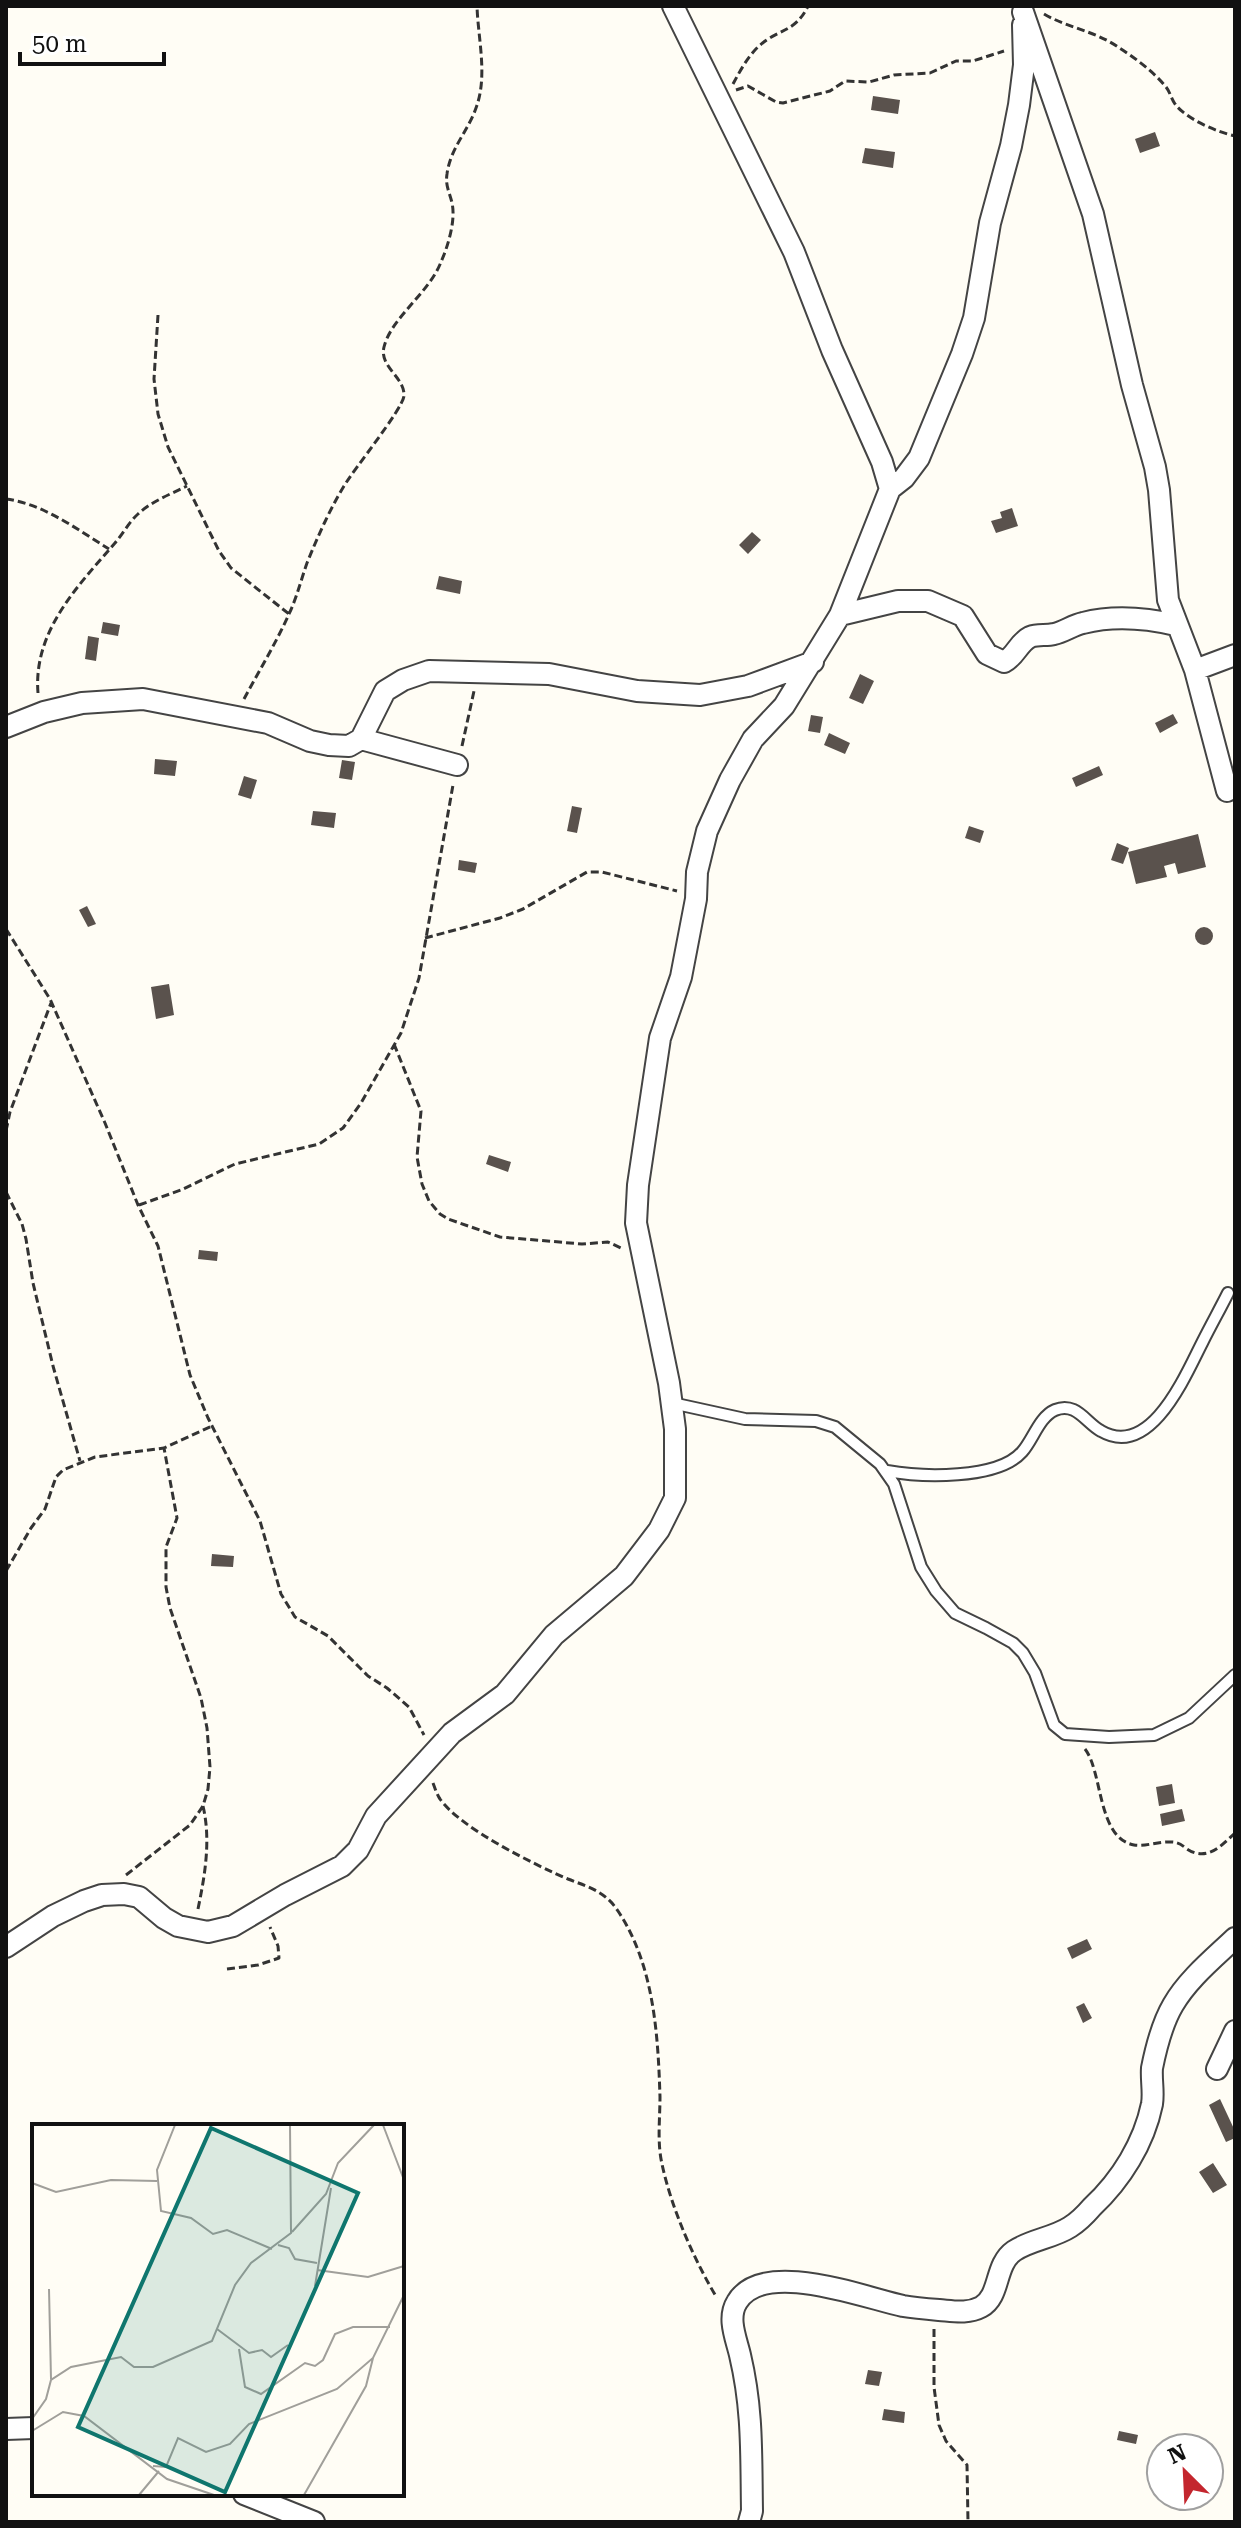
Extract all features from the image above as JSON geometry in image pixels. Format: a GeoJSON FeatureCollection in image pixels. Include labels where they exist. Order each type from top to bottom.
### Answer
{"type":"FeatureCollection","features":[{"type":"Feature","properties":{"kind":"street"},"geometry":{"type":"LineString","coordinates":[[673,6],[722,97],[794,252],[832,350],[882,462],[890,489]]}},
{"type":"Feature","properties":{"kind":"street"},"geometry":{"type":"LineString","coordinates":[[6,1947],[53,1916],[102,1895],[139,1897],[164,1918],[194,1931],[208,1932],[233,1926],[351,1860],[376,1816],[452,1733],[505,1694],[554,1635],[624,1576],[659,1530],[675,1498],[675,1429],[662,1342],[636,1223],[638,1185],[660,1038],[681,977],[696,899],[697,872],[707,831],[730,780],[753,739],[784,706],[840,615],[890,489],[904,478],[919,458],[962,354],[974,318],[990,223],[1019,105],[1023,44],[1029,10]]}},
{"type":"Feature","properties":{"kind":"street"},"geometry":{"type":"LineString","coordinates":[[1029,10],[1105,261],[1132,385],[1155,467],[1166,588],[1176,625],[1195,670],[1227,791]]}},
{"type":"Feature","properties":{"kind":"street"},"geometry":{"type":"LineString","coordinates":[[840,615],[898,601],[928,601],[963,616],[984,650],[1002,662],[1011,658],[1028,638],[1056,633],[1086,622],[1146,619],[1176,625]]}},
{"type":"Feature","properties":{"kind":"street"},"geometry":{"type":"LineString","coordinates":[[1195,670],[1235,655]]}},
{"type":"Feature","properties":{"kind":"street"},"geometry":{"type":"LineString","coordinates":[[6,727],[82,703],[143,699],[268,723],[310,741],[349,746],[361,739],[385,691],[403,680],[429,671],[549,674],[637,691],[700,695],[748,686],[813,662]]}},
{"type":"Feature","properties":{"kind":"street"},"geometry":{"type":"LineString","coordinates":[[361,739],[457,765]]}},
{"type":"Feature","properties":{"kind":"street"},"geometry":{"type":"LineString","coordinates":[[749,2522],[752,2511],[752,2433],[748,2391],[732,2323],[736,2303],[743,2294],[770,2282],[815,2284],[906,2306],[971,2311],[983,2306],[993,2293],[1001,2268],[1013,2252],[1069,2227],[1099,2199],[1122,2171],[1143,2137],[1152,2100],[1152,2069],[1164,2026],[1174,2004],[1200,1972],[1235,1938]]}},
{"type":"Feature","properties":{"kind":"street"},"geometry":{"type":"LineString","coordinates":[[1217,2069],[1235,2031]]}},
{"type":"Feature","properties":{"kind":"street"},"geometry":{"type":"LineString","coordinates":[[6,2429],[32,2428]]}},
{"type":"Feature","properties":{"kind":"street"},"geometry":{"type":"LineString","coordinates":[[249,2496],[314,2522]]}},
{"type":"Feature","properties":{"kind":"lane"},"geometry":{"type":"LineString","coordinates":[[887,1471],[914,1476],[943,1475],[1003,1465],[1021,1454],[1047,1414],[1059,1408],[1070,1408],[1081,1413],[1100,1431],[1114,1437],[1143,1430],[1178,1392],[1228,1293]]}},
{"type":"Feature","properties":{"kind":"lane"},"geometry":{"type":"LineString","coordinates":[[672,1403],[745,1419],[816,1421],[835,1427],[887,1471],[921,1567],[936,1591],[955,1613],[1013,1643],[1023,1653],[1035,1673],[1054,1725],[1065,1734],[1109,1737],[1154,1735],[1189,1718],[1235,1675]]}},
{"type":"Feature","properties":{"kind":"path"},"geometry":{"type":"LineString","coordinates":[[234,717],[289,614],[324,523],[404,396],[383,356],[384,348],[389,334],[435,278],[443,259],[453,213],[446,176],[451,158],[476,109],[482,74],[477,6]]}},
{"type":"Feature","properties":{"kind":"path"},"geometry":{"type":"LineString","coordinates":[[722,97],[756,48],[772,36],[795,26],[808,6]]}},
{"type":"Feature","properties":{"kind":"path"},"geometry":{"type":"LineString","coordinates":[[1029,10],[1100,35],[1141,63],[1165,86],[1182,110],[1205,125],[1235,136]]}},
{"type":"Feature","properties":{"kind":"path"},"geometry":{"type":"LineString","coordinates":[[722,97],[748,86],[783,103],[830,91],[848,81],[869,82],[894,75],[930,73],[956,61],[977,60],[1023,44]]}},
{"type":"Feature","properties":{"kind":"path"},"geometry":{"type":"LineString","coordinates":[[158,315],[154,379],[158,414],[168,447],[219,551],[231,568],[289,614]]}},
{"type":"Feature","properties":{"kind":"path"},"geometry":{"type":"LineString","coordinates":[[60,708],[43,701],[38,693],[42,653],[52,624],[70,595],[138,514],[187,486]]}},
{"type":"Feature","properties":{"kind":"path"},"geometry":{"type":"LineString","coordinates":[[6,499],[50,514],[109,549]]}},
{"type":"Feature","properties":{"kind":"path"},"geometry":{"type":"LineString","coordinates":[[138,1205],[181,1190],[235,1164],[319,1144],[343,1128],[361,1103],[394,1044],[419,978],[447,807],[478,672]]}},
{"type":"Feature","properties":{"kind":"path"},"geometry":{"type":"LineString","coordinates":[[425,938],[523,909],[587,872],[602,872],[673,889],[696,899]]}},
{"type":"Feature","properties":{"kind":"path"},"geometry":{"type":"LineString","coordinates":[[6,929],[51,1003],[158,1246],[190,1375],[260,1521],[281,1594],[295,1617],[328,1636],[368,1676],[409,1707],[420,1723],[440,1799],[450,1810],[518,1854],[593,1887],[609,1899],[626,1923],[655,2011],[661,2162],[687,2236],[710,2286],[732,2323]]}},
{"type":"Feature","properties":{"kind":"path"},"geometry":{"type":"LineString","coordinates":[[6,1131],[10,1112],[51,1003]]}},
{"type":"Feature","properties":{"kind":"path"},"geometry":{"type":"LineString","coordinates":[[394,1044],[421,1111],[417,1157],[422,1184],[429,1201],[440,1214],[500,1237],[582,1244],[608,1242],[643,1261]]}},
{"type":"Feature","properties":{"kind":"path"},"geometry":{"type":"LineString","coordinates":[[6,1192],[22,1224],[53,1366],[80,1461]]}},
{"type":"Feature","properties":{"kind":"path"},"geometry":{"type":"LineString","coordinates":[[6,1570],[45,1509],[56,1477],[63,1470],[95,1457],[164,1448],[212,1426]]}},
{"type":"Feature","properties":{"kind":"path"},"geometry":{"type":"LineString","coordinates":[[102,1895],[190,1825],[203,1806],[208,1789],[207,1728],[201,1698],[168,1598],[164,1562],[177,1518],[164,1448]]}},
{"type":"Feature","properties":{"kind":"path"},"geometry":{"type":"LineString","coordinates":[[1065,1734],[1088,1753],[1093,1762],[1102,1804],[1121,1839],[1134,1845],[1170,1842],[1198,1854],[1211,1853],[1235,1833]]}},
{"type":"Feature","properties":{"kind":"path"},"geometry":{"type":"LineString","coordinates":[[194,1931],[206,1862],[203,1806]]}},
{"type":"Feature","properties":{"kind":"path"},"geometry":{"type":"LineString","coordinates":[[227,1969],[258,1965],[279,1958],[274,1937],[260,1910]]}},
{"type":"Feature","properties":{"kind":"path"},"geometry":{"type":"LineString","coordinates":[[937,2310],[934,2328],[936,2410],[946,2441],[967,2465],[968,2522]]}},
{"type":"Feature","properties":{"kind":"building"},"geometry":{"type":"Polygon","coordinates":[[[873,96],[900,100],[898,114],[871,110],[873,96]]]}},
{"type":"Feature","properties":{"kind":"building"},"geometry":{"type":"Polygon","coordinates":[[[1155,132],[1160,146],[1140,153],[1135,139],[1155,132]]]}},
{"type":"Feature","properties":{"kind":"building"},"geometry":{"type":"Polygon","coordinates":[[[865,148],[895,152],[893,168],[862,163],[865,148]]]}},
{"type":"Feature","properties":{"kind":"building"},"geometry":{"type":"Polygon","coordinates":[[[1012,508],[1018,526],[996,533],[991,521],[1002,518],[1000,512],[1012,508]]]}},
{"type":"Feature","properties":{"kind":"building"},"geometry":{"type":"Polygon","coordinates":[[[752,532],[761,540],[748,554],[739,545],[752,532]]]}},
{"type":"Feature","properties":{"kind":"building"},"geometry":{"type":"Polygon","coordinates":[[[439,576],[462,581],[460,594],[436,589],[439,576]]]}},
{"type":"Feature","properties":{"kind":"building"},"geometry":{"type":"Polygon","coordinates":[[[103,622],[120,625],[118,636],[101,633],[103,622]]]}},
{"type":"Feature","properties":{"kind":"building"},"geometry":{"type":"Polygon","coordinates":[[[88,636],[99,638],[96,661],[85,659],[88,636]]]}},
{"type":"Feature","properties":{"kind":"building"},"geometry":{"type":"Polygon","coordinates":[[[860,674],[874,681],[863,704],[849,698],[860,674]]]}},
{"type":"Feature","properties":{"kind":"building"},"geometry":{"type":"Polygon","coordinates":[[[1173,714],[1178,723],[1160,733],[1155,723],[1173,714]]]}},
{"type":"Feature","properties":{"kind":"building"},"geometry":{"type":"Polygon","coordinates":[[[811,715],[823,717],[820,733],[808,731],[811,715]]]}},
{"type":"Feature","properties":{"kind":"building"},"geometry":{"type":"Polygon","coordinates":[[[829,733],[850,743],[845,754],[824,745],[829,733]]]}},
{"type":"Feature","properties":{"kind":"building"},"geometry":{"type":"Polygon","coordinates":[[[155,759],[177,761],[175,776],[154,774],[155,759]]]}},
{"type":"Feature","properties":{"kind":"building"},"geometry":{"type":"Polygon","coordinates":[[[342,760],[355,762],[352,780],[339,778],[342,760]]]}},
{"type":"Feature","properties":{"kind":"building"},"geometry":{"type":"Polygon","coordinates":[[[1099,766],[1103,775],[1076,787],[1072,778],[1099,766]]]}},
{"type":"Feature","properties":{"kind":"building"},"geometry":{"type":"Polygon","coordinates":[[[244,776],[257,780],[251,799],[238,795],[244,776]]]}},
{"type":"Feature","properties":{"kind":"building"},"geometry":{"type":"Polygon","coordinates":[[[572,806],[582,808],[577,833],[567,831],[572,806]]]}},
{"type":"Feature","properties":{"kind":"building"},"geometry":{"type":"Polygon","coordinates":[[[313,811],[336,813],[334,828],[311,825],[313,811]]]}},
{"type":"Feature","properties":{"kind":"building"},"geometry":{"type":"Polygon","coordinates":[[[969,826],[984,831],[980,843],[965,838],[969,826]]]}},
{"type":"Feature","properties":{"kind":"building"},"geometry":{"type":"Polygon","coordinates":[[[1198,834],[1206,867],[1178,874],[1175,863],[1164,866],[1167,877],[1136,884],[1128,852],[1198,834]]]}},
{"type":"Feature","properties":{"kind":"building"},"geometry":{"type":"Polygon","coordinates":[[[1117,843],[1129,848],[1123,864],[1111,860],[1117,843]]]}},
{"type":"Feature","properties":{"kind":"building"},"geometry":{"type":"Polygon","coordinates":[[[459,860],[477,863],[475,873],[458,870],[459,860]]]}},
{"type":"Feature","properties":{"kind":"building"},"geometry":{"type":"Polygon","coordinates":[[[87,906],[96,924],[88,927],[79,910],[87,906]]]}},
{"type":"Feature","properties":{"kind":"building"},"geometry":{"type":"Polygon","coordinates":[[[1204,927],[1213,936],[1204,945],[1195,936],[1204,927]]]}},
{"type":"Feature","properties":{"kind":"building"},"geometry":{"type":"Polygon","coordinates":[[[169,984],[174,1015],[156,1019],[151,987],[169,984]]]}},
{"type":"Feature","properties":{"kind":"building"},"geometry":{"type":"Polygon","coordinates":[[[489,1155],[511,1162],[508,1172],[486,1164],[489,1155]]]}},
{"type":"Feature","properties":{"kind":"building"},"geometry":{"type":"Polygon","coordinates":[[[199,1250],[218,1252],[217,1261],[198,1259],[199,1250]]]}},
{"type":"Feature","properties":{"kind":"building"},"geometry":{"type":"Polygon","coordinates":[[[212,1554],[234,1556],[233,1567],[211,1566],[212,1554]]]}},
{"type":"Feature","properties":{"kind":"building"},"geometry":{"type":"Polygon","coordinates":[[[1172,1784],[1175,1803],[1159,1806],[1156,1787],[1172,1784]]]}},
{"type":"Feature","properties":{"kind":"building"},"geometry":{"type":"Polygon","coordinates":[[[1182,1809],[1185,1821],[1162,1826],[1160,1814],[1182,1809]]]}},
{"type":"Feature","properties":{"kind":"building"},"geometry":{"type":"Polygon","coordinates":[[[1087,1939],[1092,1949],[1072,1959],[1067,1948],[1087,1939]]]}},
{"type":"Feature","properties":{"kind":"building"},"geometry":{"type":"Polygon","coordinates":[[[1084,2003],[1092,2018],[1083,2023],[1076,2007],[1084,2003]]]}},
{"type":"Feature","properties":{"kind":"building"},"geometry":{"type":"Polygon","coordinates":[[[1220,2099],[1235,2131],[1235,2138],[1226,2142],[1209,2105],[1220,2099]]]}},
{"type":"Feature","properties":{"kind":"building"},"geometry":{"type":"Polygon","coordinates":[[[1213,2163],[1227,2185],[1213,2193],[1199,2172],[1213,2163]]]}},
{"type":"Feature","properties":{"kind":"building"},"geometry":{"type":"Polygon","coordinates":[[[868,2370],[882,2372],[879,2386],[865,2384],[868,2370]]]}},
{"type":"Feature","properties":{"kind":"building"},"geometry":{"type":"Polygon","coordinates":[[[884,2409],[905,2412],[904,2423],[882,2420],[884,2409]]]}},
{"type":"Feature","properties":{"kind":"building"},"geometry":{"type":"Polygon","coordinates":[[[1119,2431],[1138,2435],[1136,2444],[1117,2440],[1119,2431]]]}}]}
